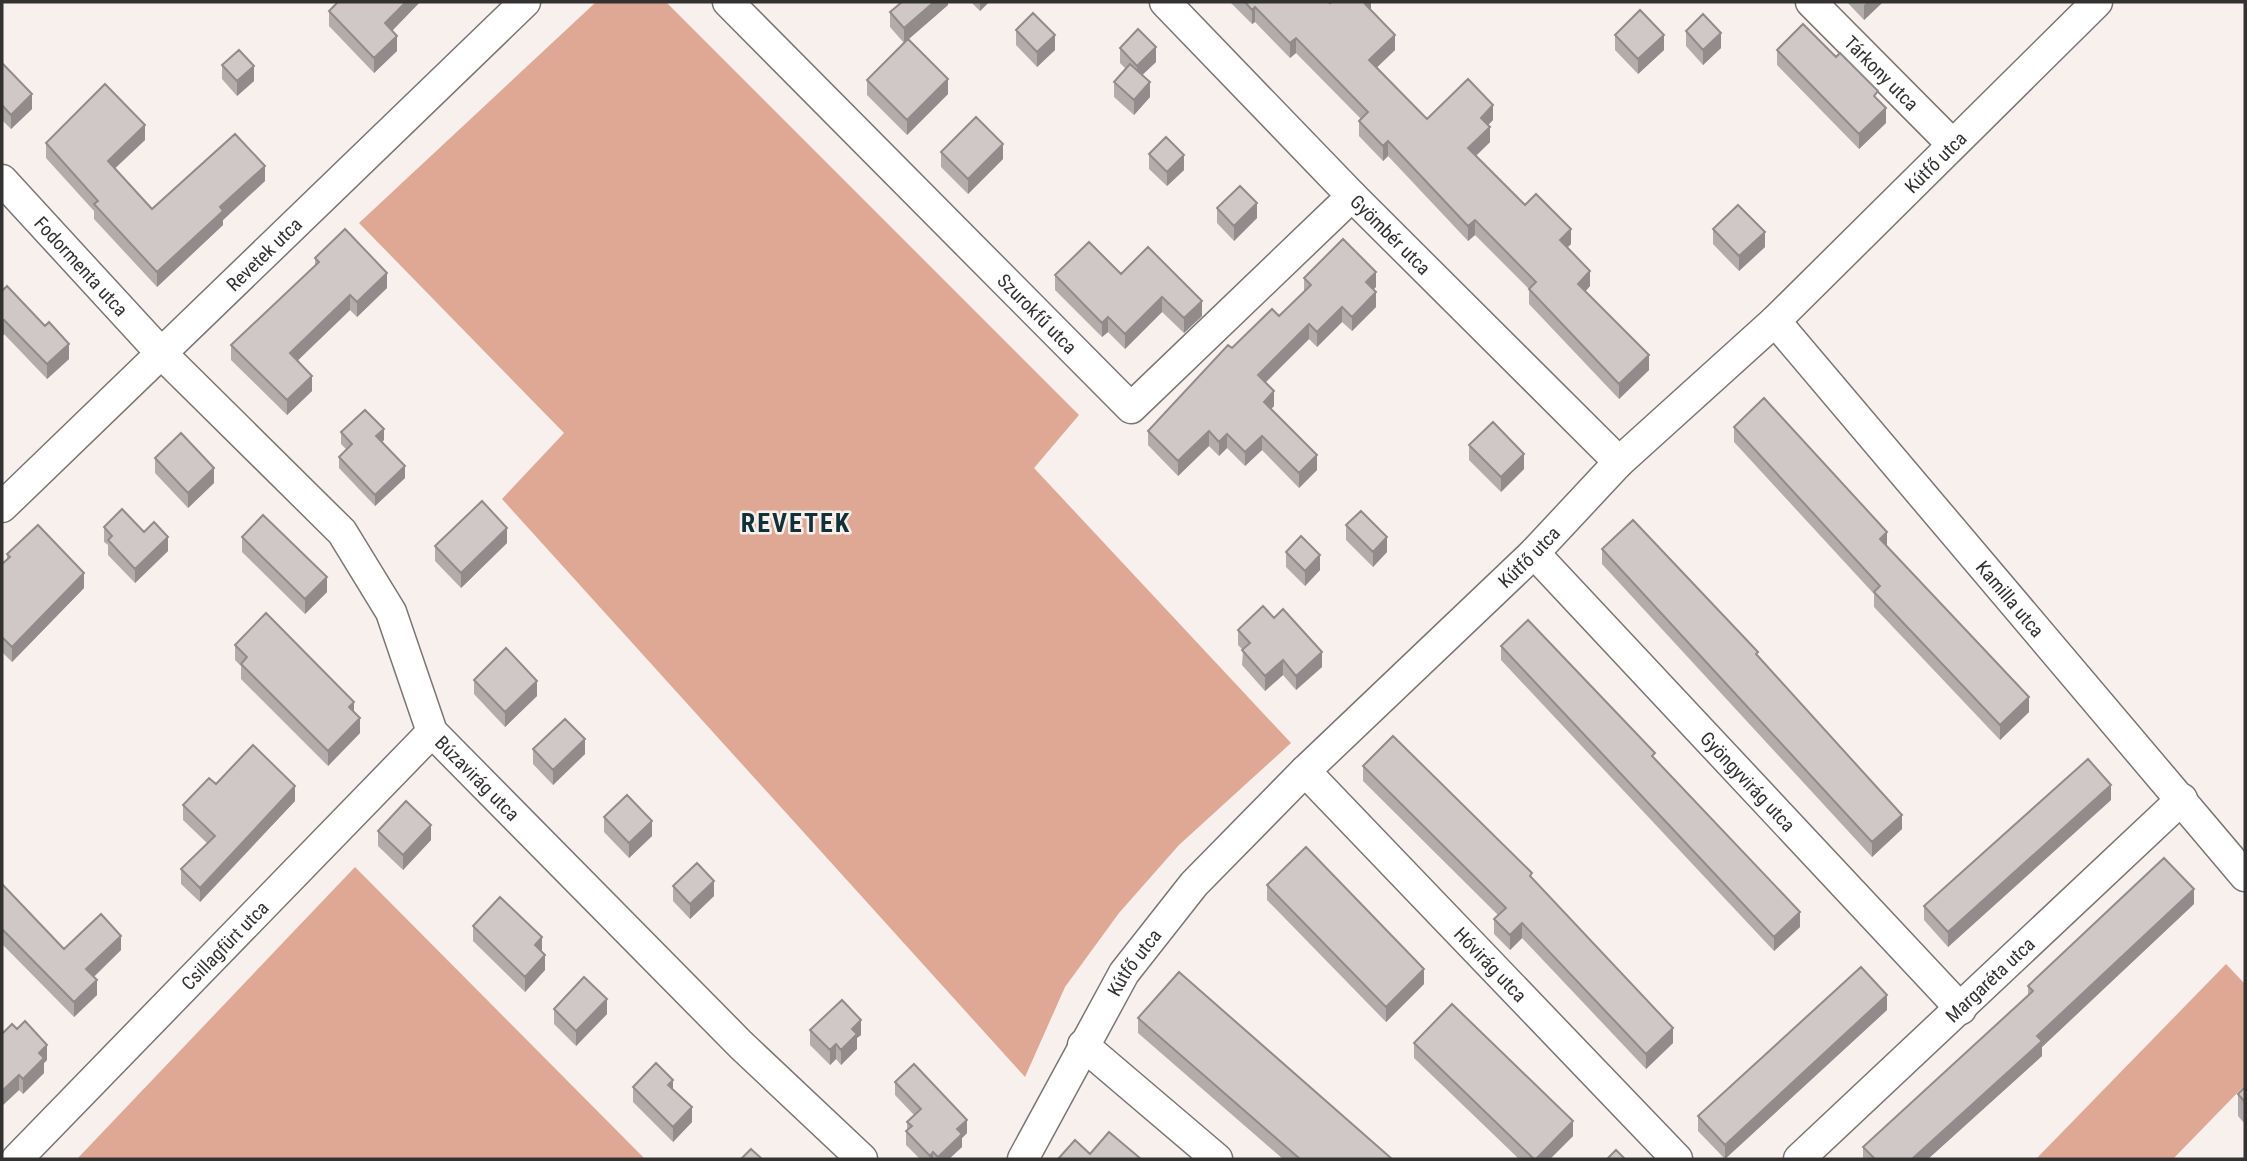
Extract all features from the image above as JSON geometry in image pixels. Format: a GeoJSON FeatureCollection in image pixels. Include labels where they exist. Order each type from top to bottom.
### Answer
{"type":"FeatureCollection","features":[{"type":"Feature","properties":{"kind":"street","name":"Revetek utca"},"geometry":{"type":"LineString","coordinates":[[2,507],[525,2]]}},
{"type":"Feature","properties":{"kind":"street","name":"Szurokfű utca"},"geometry":{"type":"LineString","coordinates":[[728,2],[1131,408],[1352,197]]}},
{"type":"Feature","properties":{"kind":"street","name":"Gyömbér utca"},"geometry":{"type":"LineString","coordinates":[[1165,2],[1352,197],[1619,462]]}},
{"type":"Feature","properties":{"kind":"street","name":"Tárkony utca"},"geometry":{"type":"LineString","coordinates":[[1811,2],[1951,143]]}},
{"type":"Feature","properties":{"kind":"street","name":"Kútfő utca"},"geometry":{"type":"LineString","coordinates":[[1023,1159],[1124,973],[1194,884],[1305,771],[1534,553],[1619,462],[1774,321],[1951,143],[2097,2]]}},
{"type":"Feature","properties":{"kind":"street","name":"Fodormenta utca"},"geometry":{"type":"LineString","coordinates":[[2,180],[162,354]]}},
{"type":"Feature","properties":{"kind":"street","name":"Kamilla utca"},"geometry":{"type":"LineString","coordinates":[[1774,321],[2245,876]]}},
{"type":"Feature","properties":{"kind":"street","name":"Búzavirág utca"},"geometry":{"type":"LineString","coordinates":[[162,354],[342,532],[391,612],[432,732],[741,1045],[862,1159]]}},
{"type":"Feature","properties":{"kind":"street","name":"Gyöngyvirág utca"},"geometry":{"type":"LineString","coordinates":[[1534,553],[1961,1009]]}},
{"type":"Feature","properties":{"kind":"street","name":"Csillagfürt utca"},"geometry":{"type":"LineString","coordinates":[[17,1159],[432,732]]}},
{"type":"Feature","properties":{"kind":"street","name":"Hóvirág utca"},"geometry":{"type":"LineString","coordinates":[[1305,771],[1677,1159]]}},
{"type":"Feature","properties":{"kind":"street","name":"Margaréta utca"},"geometry":{"type":"LineString","coordinates":[[1799,1159],[2182,799]]}},
{"type":"Feature","properties":{"kind":"street"},"geometry":{"type":"LineString","coordinates":[[1083,1045],[1217,1159]]}},
{"type":"Feature","properties":{"kind":"shaded area"},"geometry":{"type":"Polygon","coordinates":[[[596,2],[666,2],[1079,415],[1034,468],[1291,743],[1179,845],[1119,913],[1065,987],[1025,1077],[502,499],[564,433],[359,223],[596,2]]]}},
{"type":"Feature","properties":{"kind":"shaded area"},"geometry":{"type":"Polygon","coordinates":[[[355,867],[645,1159],[77,1159],[355,867]]]}},
{"type":"Feature","properties":{"kind":"shaded area"},"geometry":{"type":"Polygon","coordinates":[[[2226,964],[2245,984],[2245,1085],[2173,1159],[2036,1159],[2226,964]]]}},
{"type":"Feature","properties":{"kind":"building"},"geometry":{"type":"Polygon","coordinates":[[[338,2],[406,2],[385,23],[397,36],[374,58],[329,11],[338,2]]]}},
{"type":"Feature","properties":{"kind":"building"},"geometry":{"type":"Polygon","coordinates":[[[902,2],[934,2],[904,28],[890,12],[902,2]]]}},
{"type":"Feature","properties":{"kind":"building"},"geometry":{"type":"Polygon","coordinates":[[[1245,2],[1367,2],[1365,4],[1395,35],[1369,60],[1427,119],[1468,79],[1493,105],[1481,118],[1490,127],[1468,148],[1525,205],[1536,194],[1571,229],[1560,240],[1590,271],[1578,284],[1649,355],[1619,384],[1529,289],[1536,282],[1475,220],[1468,226],[1388,141],[1383,146],[1359,121],[1368,112],[1296,38],[1290,43],[1255,7],[1252,10],[1245,2]]]}},
{"type":"Feature","properties":{"kind":"building"},"geometry":{"type":"Polygon","coordinates":[[[1640,10],[1664,35],[1638,59],[1615,35],[1640,10]]]}},
{"type":"Feature","properties":{"kind":"building"},"geometry":{"type":"Polygon","coordinates":[[[1033,13],[1055,35],[1037,52],[1016,30],[1033,13]]]}},
{"type":"Feature","properties":{"kind":"building"},"geometry":{"type":"Polygon","coordinates":[[[1703,14],[1721,33],[1703,50],[1686,31],[1703,14]]]}},
{"type":"Feature","properties":{"kind":"building"},"geometry":{"type":"Polygon","coordinates":[[[1803,24],[1836,57],[1840,53],[1878,91],[1874,96],[1886,108],[1859,134],[1777,50],[1803,24]]]}},
{"type":"Feature","properties":{"kind":"building"},"geometry":{"type":"Polygon","coordinates":[[[1138,29],[1156,47],[1137,66],[1120,48],[1138,29]]]}},
{"type":"Feature","properties":{"kind":"building"},"geometry":{"type":"Polygon","coordinates":[[[908,39],[948,79],[907,120],[867,80],[908,39]]]}},
{"type":"Feature","properties":{"kind":"building"},"geometry":{"type":"Polygon","coordinates":[[[239,50],[254,66],[237,81],[222,65],[239,50]]]}},
{"type":"Feature","properties":{"kind":"building"},"geometry":{"type":"Polygon","coordinates":[[[2,63],[32,94],[11,115],[2,105],[2,63]]]}},
{"type":"Feature","properties":{"kind":"building"},"geometry":{"type":"Polygon","coordinates":[[[1130,64],[1150,82],[1134,100],[1114,82],[1130,64]]]}},
{"type":"Feature","properties":{"kind":"building"},"geometry":{"type":"Polygon","coordinates":[[[105,84],[145,125],[108,161],[152,209],[235,134],[265,166],[220,207],[223,211],[157,272],[94,204],[98,201],[46,143],[105,84]]]}},
{"type":"Feature","properties":{"kind":"building"},"geometry":{"type":"Polygon","coordinates":[[[976,117],[1003,144],[968,179],[941,152],[976,117]]]}},
{"type":"Feature","properties":{"kind":"building"},"geometry":{"type":"Polygon","coordinates":[[[1166,137],[1184,155],[1167,172],[1149,154],[1166,137]]]}},
{"type":"Feature","properties":{"kind":"building"},"geometry":{"type":"Polygon","coordinates":[[[1240,186],[1257,203],[1234,226],[1217,208],[1240,186]]]}},
{"type":"Feature","properties":{"kind":"building"},"geometry":{"type":"Polygon","coordinates":[[[1738,205],[1765,232],[1739,256],[1713,229],[1738,205]]]}},
{"type":"Feature","properties":{"kind":"building"},"geometry":{"type":"Polygon","coordinates":[[[345,229],[387,273],[357,302],[350,295],[290,353],[312,376],[287,400],[231,345],[319,262],[315,258],[345,229]]]}},
{"type":"Feature","properties":{"kind":"building"},"geometry":{"type":"Polygon","coordinates":[[[1343,239],[1376,272],[1366,282],[1376,292],[1352,317],[1342,307],[1317,332],[1309,324],[1258,375],[1274,391],[1264,402],[1317,455],[1299,473],[1262,436],[1245,452],[1227,434],[1219,442],[1209,431],[1178,461],[1148,431],[1228,345],[1232,348],[1272,309],[1279,316],[1311,285],[1304,278],[1343,239]]]}},
{"type":"Feature","properties":{"kind":"building"},"geometry":{"type":"Polygon","coordinates":[[[1089,242],[1121,274],[1148,247],[1202,301],[1184,318],[1162,297],[1125,334],[1108,317],[1102,323],[1055,275],[1089,242]]]}},
{"type":"Feature","properties":{"kind":"building"},"geometry":{"type":"Polygon","coordinates":[[[7,286],[45,326],[49,322],[69,344],[47,364],[4,320],[2,322],[2,291],[7,286]]]}},
{"type":"Feature","properties":{"kind":"building"},"geometry":{"type":"Polygon","coordinates":[[[1764,398],[1887,532],[1880,539],[2029,697],[2000,725],[1874,592],[1880,586],[1734,427],[1764,398]]]}},
{"type":"Feature","properties":{"kind":"building"},"geometry":{"type":"Polygon","coordinates":[[[365,410],[384,429],[376,436],[405,466],[375,495],[339,457],[352,444],[341,432],[365,410]]]}},
{"type":"Feature","properties":{"kind":"building"},"geometry":{"type":"Polygon","coordinates":[[[1493,422],[1524,454],[1501,477],[1469,445],[1493,422]]]}},
{"type":"Feature","properties":{"kind":"building"},"geometry":{"type":"Polygon","coordinates":[[[181,433],[214,468],[188,493],[155,458],[181,433]]]}},
{"type":"Feature","properties":{"kind":"building"},"geometry":{"type":"Polygon","coordinates":[[[482,501],[507,528],[461,573],[435,546],[482,501]]]}},
{"type":"Feature","properties":{"kind":"building"},"geometry":{"type":"Polygon","coordinates":[[[122,509],[144,532],[154,522],[168,537],[135,569],[108,540],[112,536],[104,527],[122,509]]]}},
{"type":"Feature","properties":{"kind":"building"},"geometry":{"type":"Polygon","coordinates":[[[1361,511],[1387,537],[1373,552],[1346,525],[1361,511]]]}},
{"type":"Feature","properties":{"kind":"building"},"geometry":{"type":"Polygon","coordinates":[[[263,515],[327,577],[305,599],[242,537],[263,515]]]}},
{"type":"Feature","properties":{"kind":"building"},"geometry":{"type":"Polygon","coordinates":[[[1633,520],[1758,652],[1756,654],[1902,815],[1872,842],[1602,549],[1633,520]]]}},
{"type":"Feature","properties":{"kind":"building"},"geometry":{"type":"Polygon","coordinates":[[[38,525],[84,573],[12,647],[2,637],[2,564],[10,557],[7,554],[38,525]]]}},
{"type":"Feature","properties":{"kind":"building"},"geometry":{"type":"Polygon","coordinates":[[[1301,536],[1320,555],[1305,571],[1286,552],[1301,536]]]}},
{"type":"Feature","properties":{"kind":"building"},"geometry":{"type":"Polygon","coordinates":[[[1263,606],[1274,618],[1283,609],[1322,652],[1296,676],[1283,660],[1265,676],[1242,650],[1250,643],[1238,630],[1263,606]]]}},
{"type":"Feature","properties":{"kind":"building"},"geometry":{"type":"Polygon","coordinates":[[[266,613],[354,702],[349,707],[360,718],[328,751],[241,664],[247,657],[235,645],[266,613]]]}},
{"type":"Feature","properties":{"kind":"building"},"geometry":{"type":"Polygon","coordinates":[[[1528,620],[1655,753],[1652,756],[1800,912],[1774,937],[1501,646],[1528,620]]]}},
{"type":"Feature","properties":{"kind":"building"},"geometry":{"type":"Polygon","coordinates":[[[506,648],[537,681],[505,712],[474,680],[506,648]]]}},
{"type":"Feature","properties":{"kind":"building"},"geometry":{"type":"Polygon","coordinates":[[[565,719],[585,739],[553,770],[533,749],[565,719]]]}},
{"type":"Feature","properties":{"kind":"building"},"geometry":{"type":"Polygon","coordinates":[[[1393,736],[1532,873],[1530,876],[1673,1028],[1646,1054],[1522,923],[1510,935],[1494,919],[1506,908],[1363,766],[1393,736]]]}},
{"type":"Feature","properties":{"kind":"building"},"geometry":{"type":"Polygon","coordinates":[[[253,745],[295,786],[200,888],[181,869],[215,836],[183,805],[209,778],[216,784],[253,745]]]}},
{"type":"Feature","properties":{"kind":"building"},"geometry":{"type":"Polygon","coordinates":[[[2088,759],[2111,785],[1948,932],[1924,906],[2088,759]]]}},
{"type":"Feature","properties":{"kind":"building"},"geometry":{"type":"Polygon","coordinates":[[[627,795],[652,821],[629,843],[604,817],[627,795]]]}},
{"type":"Feature","properties":{"kind":"building"},"geometry":{"type":"Polygon","coordinates":[[[406,801],[431,825],[403,855],[378,831],[406,801]]]}},
{"type":"Feature","properties":{"kind":"building"},"geometry":{"type":"Polygon","coordinates":[[[1306,847],[1424,969],[1386,1007],[1267,885],[1306,847]]]}},
{"type":"Feature","properties":{"kind":"building"},"geometry":{"type":"Polygon","coordinates":[[[2164,858],[2194,889],[2037,1036],[2042,1041],[1912,1159],[1875,1159],[1863,1147],[2033,991],[2028,986],[2164,858]]]}},
{"type":"Feature","properties":{"kind":"building"},"geometry":{"type":"Polygon","coordinates":[[[697,863],[714,881],[690,904],[673,886],[697,863]]]}},
{"type":"Feature","properties":{"kind":"building"},"geometry":{"type":"Polygon","coordinates":[[[2,884],[64,949],[101,914],[121,936],[86,969],[97,980],[74,1002],[2,929],[2,884]]]}},
{"type":"Feature","properties":{"kind":"building"},"geometry":{"type":"Polygon","coordinates":[[[500,897],[542,937],[535,945],[545,955],[525,977],[473,926],[500,897]]]}},
{"type":"Feature","properties":{"kind":"building"},"geometry":{"type":"Polygon","coordinates":[[[1861,967],[1887,995],[1725,1145],[1698,1116],[1861,967]]]}},
{"type":"Feature","properties":{"kind":"building"},"geometry":{"type":"Polygon","coordinates":[[[1179,972],[1392,1159],[1300,1159],[1138,1018],[1179,972]]]}},
{"type":"Feature","properties":{"kind":"building"},"geometry":{"type":"Polygon","coordinates":[[[584,977],[607,999],[576,1031],[554,1009],[584,977]]]}},
{"type":"Feature","properties":{"kind":"building"},"geometry":{"type":"Polygon","coordinates":[[[842,1000],[861,1020],[852,1029],[857,1034],[841,1050],[836,1044],[830,1050],[810,1030],[842,1000]]]}},
{"type":"Feature","properties":{"kind":"building"},"geometry":{"type":"Polygon","coordinates":[[[1452,1004],[1573,1121],[1536,1159],[1414,1043],[1452,1004]]]}},
{"type":"Feature","properties":{"kind":"building"},"geometry":{"type":"Polygon","coordinates":[[[25,1021],[47,1045],[39,1053],[44,1058],[23,1079],[19,1075],[2,1091],[2,1034],[12,1024],[17,1029],[25,1021]]]}},
{"type":"Feature","properties":{"kind":"building"},"geometry":{"type":"Polygon","coordinates":[[[656,1063],[673,1080],[668,1085],[692,1107],[673,1127],[633,1087],[656,1063]]]}},
{"type":"Feature","properties":{"kind":"building"},"geometry":{"type":"Polygon","coordinates":[[[914,1064],[967,1120],[957,1129],[962,1134],[938,1157],[933,1152],[930,1156],[906,1131],[912,1126],[907,1122],[921,1109],[895,1082],[914,1064]]]}},
{"type":"Feature","properties":{"kind":"building"},"geometry":{"type":"Polygon","coordinates":[[[2245,1087],[2245,1102],[2238,1094],[2245,1087]]]}},
{"type":"Feature","properties":{"kind":"building"},"geometry":{"type":"Polygon","coordinates":[[[1109,1132],[1141,1159],[1058,1159],[1075,1140],[1090,1154],[1109,1132]]]}},
{"type":"Feature","properties":{"kind":"building"},"geometry":{"type":"Polygon","coordinates":[[[751,1149],[762,1159],[741,1159],[751,1149]]]}},
{"type":"Feature","properties":{"kind":"building"},"geometry":{"type":"Polygon","coordinates":[[[1616,1150],[1625,1159],[1607,1159],[1616,1150]]]}},
{"type":"Feature","properties":{"kind":"district","name":"REVETEK"},"geometry":{"type":"Point","coordinates":[796,523]}}]}
